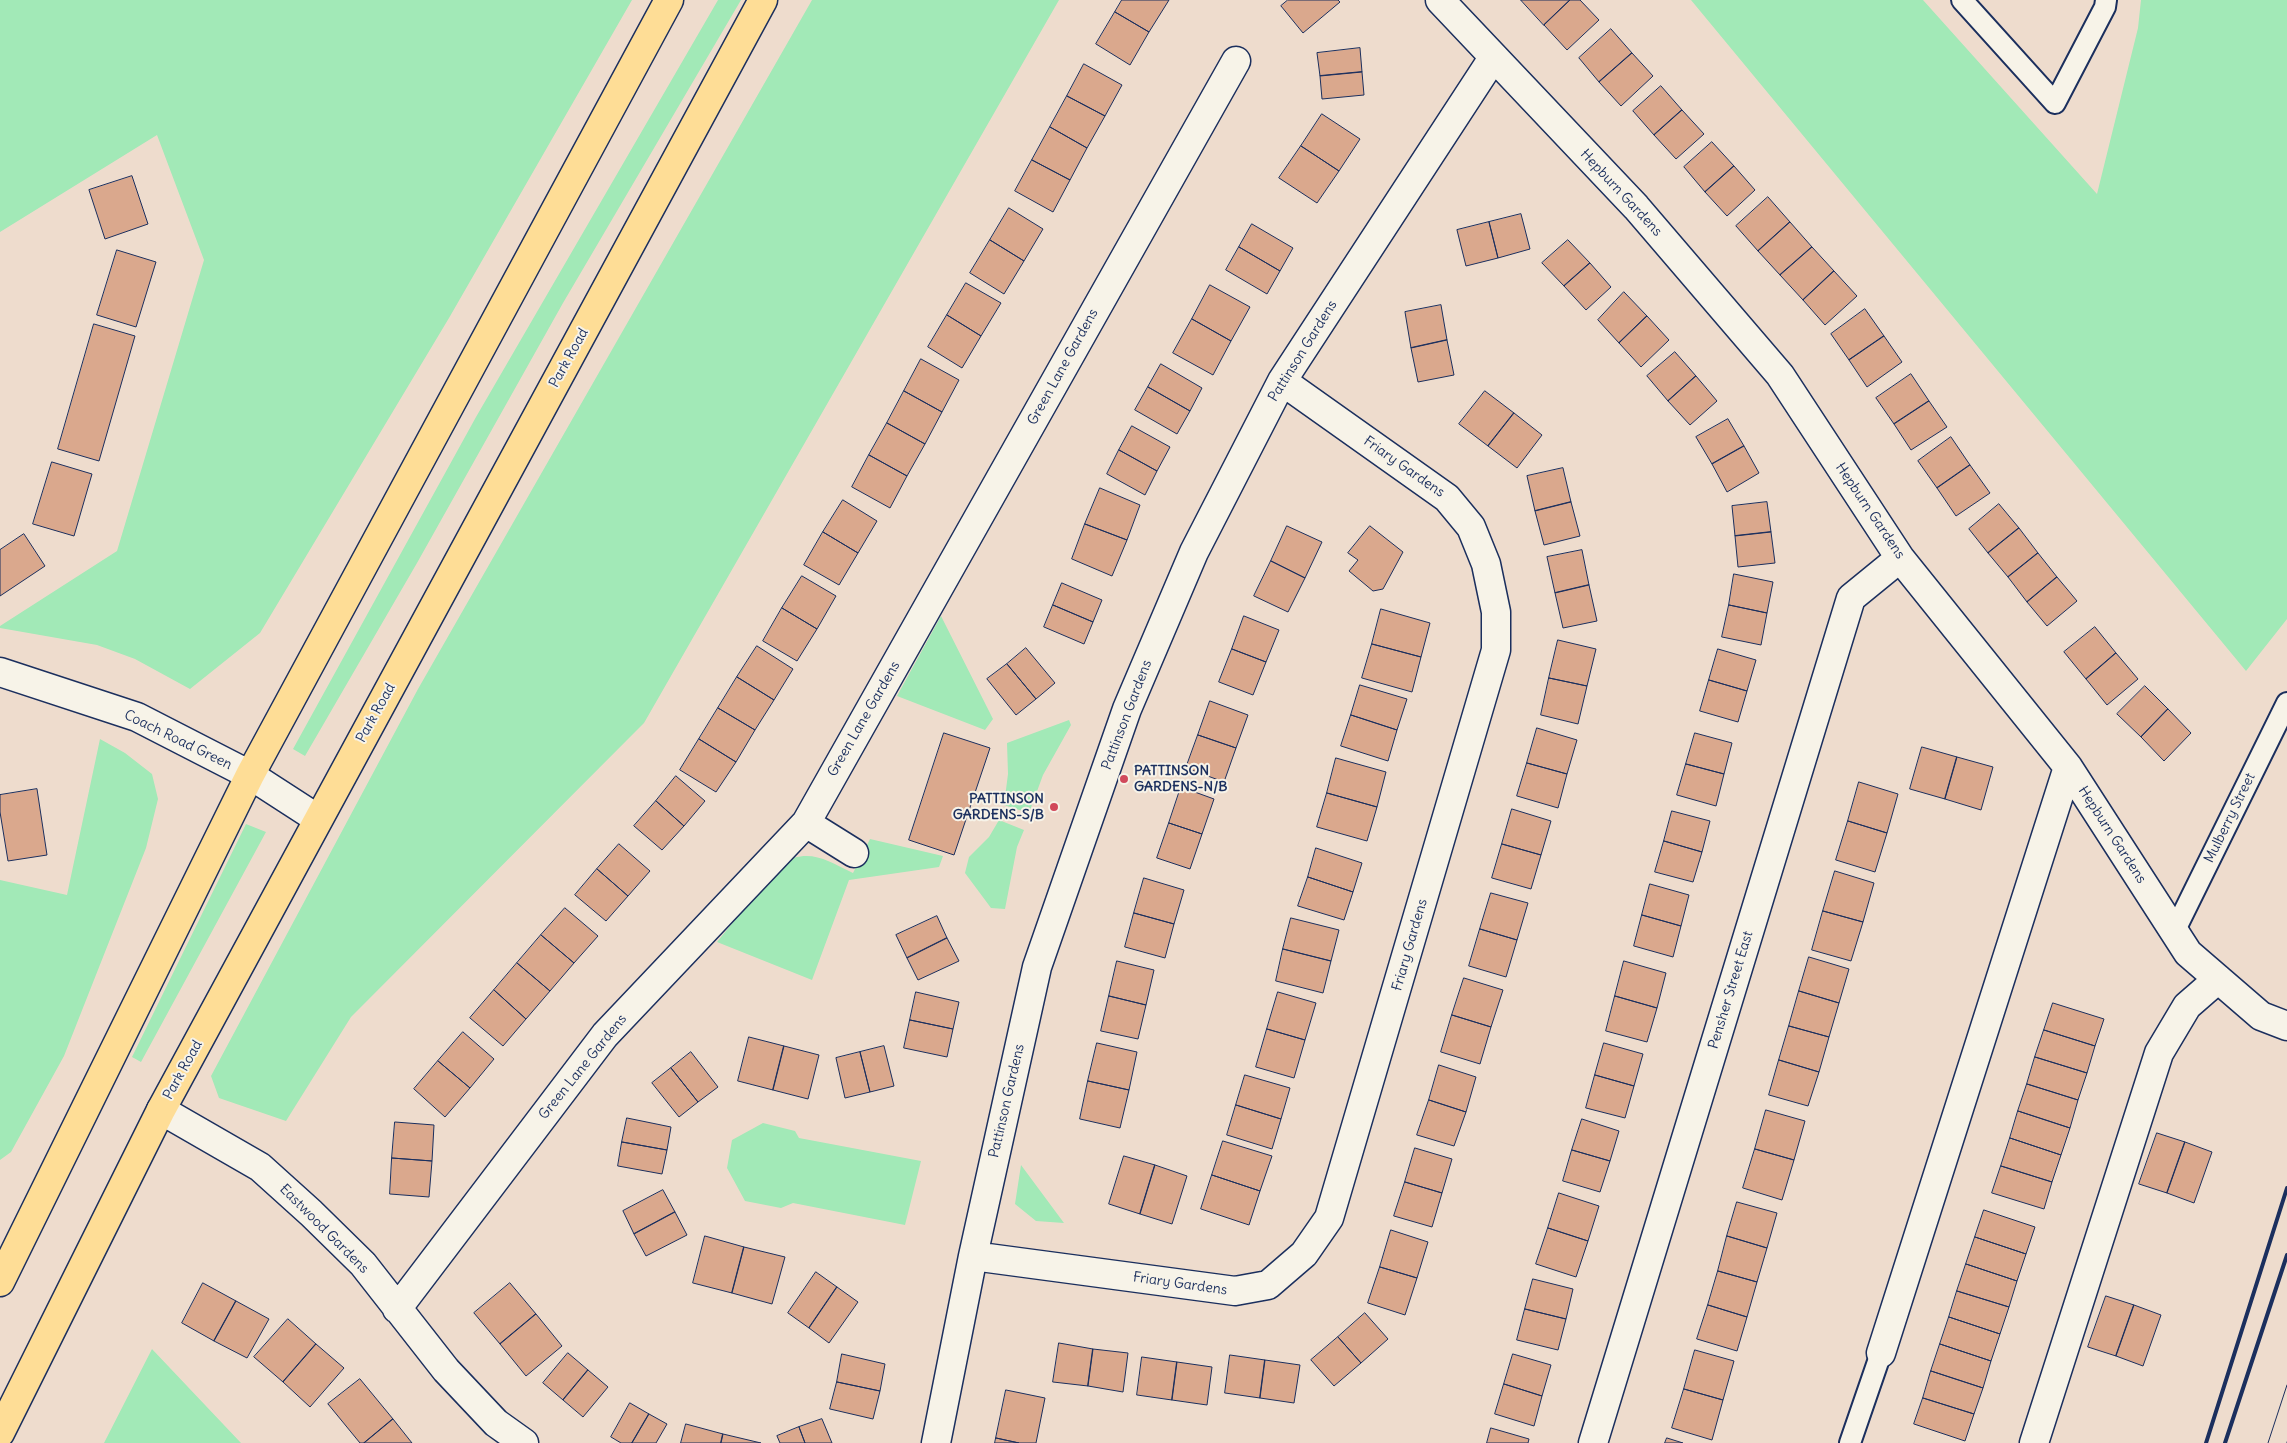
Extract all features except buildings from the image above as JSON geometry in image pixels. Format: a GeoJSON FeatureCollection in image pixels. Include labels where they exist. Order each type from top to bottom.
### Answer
{"type":"FeatureCollection","features":[{"type":"Feature","properties":{"kind":"highway"},"geometry":{"type":"LineString","coordinates":[[0,1282],[250,775],[669,0]]}},
{"type":"Feature","properties":{"kind":"highway","name":"Park Road"},"geometry":{"type":"LineString","coordinates":[[0,1433],[161,1110],[763,0]]}},
{"type":"Feature","properties":{"kind":"street","name":"Hepburn Gardens"},"geometry":{"type":"LineString","coordinates":[[1440,0],[1492,58],[1636,207],[1780,375],[1900,558],[2068,767],[2188,953],[2261,1016],[2287,1026]]}},
{"type":"Feature","properties":{"kind":"street","name":"Pattinson Gardens"},"geometry":{"type":"LineString","coordinates":[[936,1443],[973,1256],[1037,968],[1127,709],[1194,552],[1282,381],[1492,58]]}},
{"type":"Feature","properties":{"kind":"street","name":"Green Lane Gardens"},"geometry":{"type":"LineString","coordinates":[[397,1309],[605,1035],[806,823],[1236,61]]}},
{"type":"Feature","properties":{"kind":"street","name":"Friary Gardens"},"geometry":{"type":"LineString","coordinates":[[973,1256],[1235,1291],[1268,1284],[1304,1254],[1329,1218],[1496,650],[1496,612],[1486,564],[1471,527],[1447,498],[1282,381]]}},
{"type":"Feature","properties":{"kind":"street","name":"Pensher Street East"},"geometry":{"type":"LineString","coordinates":[[1593,1443],[1851,598],[1900,558]]}},
{"type":"Feature","properties":{"kind":"street","name":"Coach Road Green"},"geometry":{"type":"LineString","coordinates":[[0,672],[137,717],[250,775],[318,819]]}},
{"type":"Feature","properties":{"kind":"street"},"geometry":{"type":"LineString","coordinates":[[1881,1353],[2068,767]]}},
{"type":"Feature","properties":{"kind":"street"},"geometry":{"type":"LineString","coordinates":[[806,823],[854,853]]}},
{"type":"Feature","properties":{"kind":"street"},"geometry":{"type":"LineString","coordinates":[[2034,1443],[2160,1053],[2187,1006],[2218,979]]}},
{"type":"Feature","properties":{"kind":"street","name":"Eastwood Gardens"},"geometry":{"type":"LineString","coordinates":[[161,1110],[260,1167],[363,1264],[446,1370],[496,1423],[524,1443]]}},
{"type":"Feature","properties":{"kind":"lane"},"geometry":{"type":"LineString","coordinates":[[1962,0],[2055,103],[2105,7],[2106,0]]}},
{"type":"Feature","properties":{"kind":"lane","name":"Mulberry Street"},"geometry":{"type":"LineString","coordinates":[[2174,932],[2287,703]]}},
{"type":"Feature","properties":{"kind":"lane"},"geometry":{"type":"LineString","coordinates":[[1850,1443],[1881,1353]]}},
{"type":"Feature","properties":{"kind":"green space"},"geometry":{"type":"Polygon","coordinates":[[[0,0],[632,0],[449,318],[260,633],[190,689],[135,659],[97,645],[0,628],[0,626],[117,551],[204,260],[157,135],[0,232],[0,0]]]}},
{"type":"Feature","properties":{"kind":"green space"},"geometry":{"type":"Polygon","coordinates":[[[718,0],[741,0],[563,303],[417,563],[305,756],[293,749],[476,417],[718,0]]]}},
{"type":"Feature","properties":{"kind":"green space"},"geometry":{"type":"Polygon","coordinates":[[[812,0],[1059,0],[644,723],[351,1017],[286,1121],[219,1098],[211,1076],[418,689],[812,0]]]}},
{"type":"Feature","properties":{"kind":"green space"},"geometry":{"type":"Polygon","coordinates":[[[1691,0],[1923,0],[2097,194],[2138,28],[2141,0],[2287,0],[2287,619],[2246,671],[1691,0]]]}},
{"type":"Feature","properties":{"kind":"green space"},"geometry":{"type":"Polygon","coordinates":[[[941,616],[993,719],[985,730],[897,696],[941,616]]]}},
{"type":"Feature","properties":{"kind":"green space"},"geometry":{"type":"Polygon","coordinates":[[[1069,720],[1071,725],[1043,775],[1029,813],[1004,805],[1008,774],[1007,743],[1069,720]]]}},
{"type":"Feature","properties":{"kind":"green space"},"geometry":{"type":"Polygon","coordinates":[[[100,739],[125,753],[152,774],[158,799],[146,848],[64,1056],[11,1152],[0,1160],[0,880],[67,895],[100,739]]]}},
{"type":"Feature","properties":{"kind":"green space"},"geometry":{"type":"Polygon","coordinates":[[[999,820],[1024,830],[1017,847],[1005,909],[991,908],[965,873],[969,857],[989,837],[999,820]]]}},
{"type":"Feature","properties":{"kind":"green space"},"geometry":{"type":"Polygon","coordinates":[[[246,824],[266,832],[141,1062],[132,1057],[246,824]]]}},
{"type":"Feature","properties":{"kind":"green space"},"geometry":{"type":"Polygon","coordinates":[[[870,839],[943,856],[939,867],[849,880],[812,980],[717,942],[781,863],[801,856],[809,856],[826,860],[853,873],[870,839]]]}},
{"type":"Feature","properties":{"kind":"green space"},"geometry":{"type":"Polygon","coordinates":[[[763,1123],[795,1131],[799,1138],[921,1161],[905,1225],[793,1203],[781,1208],[745,1201],[727,1168],[732,1140],[763,1123]]]}},
{"type":"Feature","properties":{"kind":"green space"},"geometry":{"type":"Polygon","coordinates":[[[1021,1165],[1064,1223],[1036,1221],[1015,1204],[1021,1165]]]}},
{"type":"Feature","properties":{"kind":"green space"},"geometry":{"type":"Polygon","coordinates":[[[152,1349],[241,1443],[104,1443],[152,1349]]]}},
{"type":"Feature","properties":{"kind":"tram line"},"geometry":{"type":"LineString","coordinates":[[2268,1443],[2287,1385]]}},
{"type":"Feature","properties":{"kind":"railway"},"geometry":{"type":"LineString","coordinates":[[2206,1443],[2287,1188]]}},
{"type":"Feature","properties":{"kind":"railway"},"geometry":{"type":"LineString","coordinates":[[2225,1443],[2287,1255]]}},
{"type":"Feature","properties":{"kind":"place","name":"PATTINSON GARDENS-N/B"},"geometry":{"type":"Point","coordinates":[1124,779]}},
{"type":"Feature","properties":{"kind":"place","name":"PATTINSON GARDENS-S/B"},"geometry":{"type":"Point","coordinates":[1054,807]}}]}
